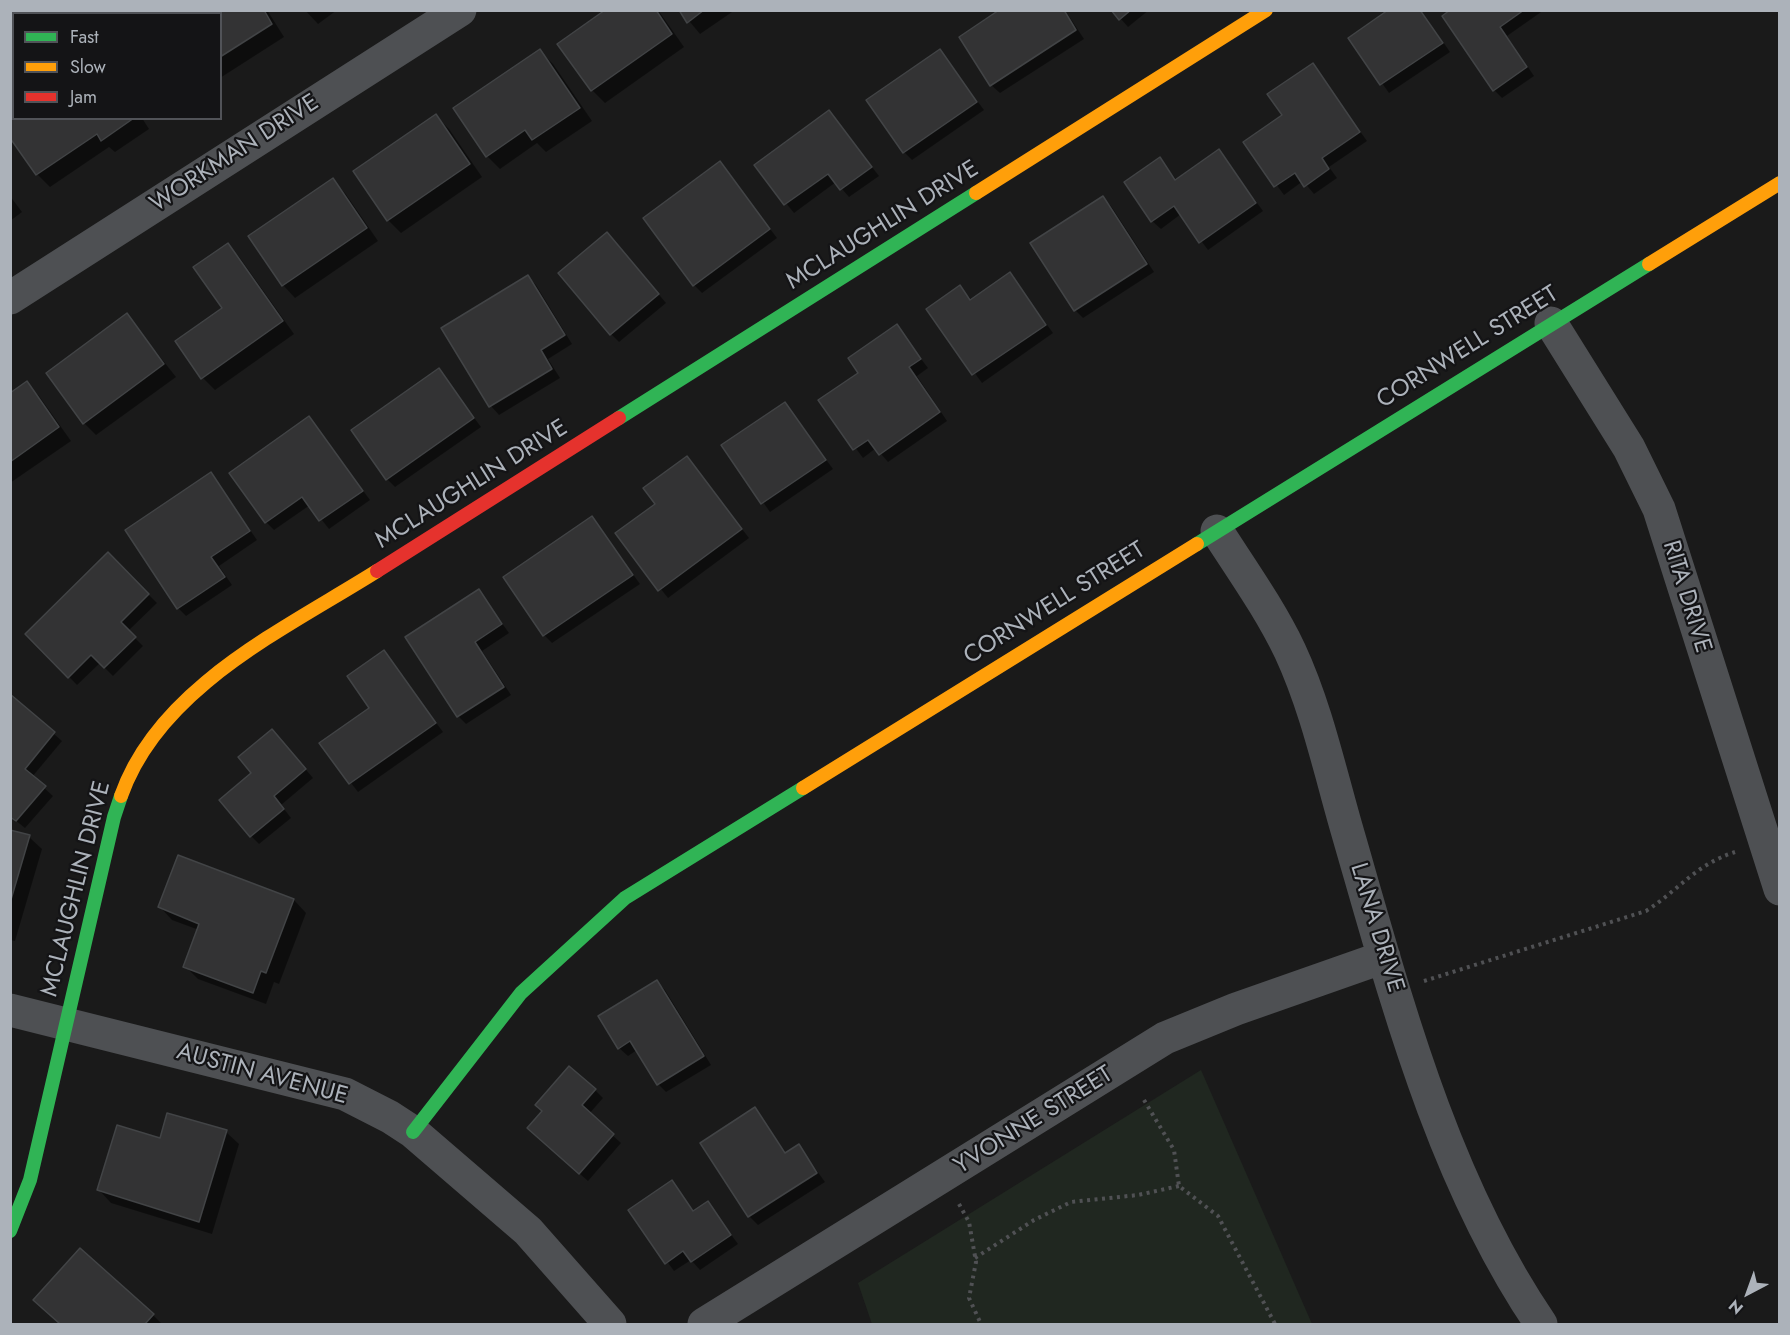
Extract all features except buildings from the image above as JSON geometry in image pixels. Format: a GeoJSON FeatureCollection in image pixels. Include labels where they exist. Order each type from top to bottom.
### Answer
{"type":"FeatureCollection","features":[{"type":"Feature","properties":{"kind":"street","name":"WORKMAN DRIVE"},"geometry":{"type":"LineString","coordinates":[[10,298],[460,10]]}},
{"type":"Feature","properties":{"kind":"street","name":"MCLAUGHLIN DRIVE"},"geometry":{"type":"LineString","coordinates":[[10,1231],[30,1180],[114,817],[124,783],[142,746],[172,711],[196,688],[228,665],[1266,10]]}},
{"type":"Feature","properties":{"kind":"street","name":"CORNWELL STREET"},"geometry":{"type":"LineString","coordinates":[[413,1132],[521,993],[625,897],[1779,183]]}},
{"type":"Feature","properties":{"kind":"street","name":"RITA DRIVE"},"geometry":{"type":"LineString","coordinates":[[1551,324],[1629,448],[1659,509],[1779,889]]}},
{"type":"Feature","properties":{"kind":"street","name":"LANA DRIVE"},"geometry":{"type":"LineString","coordinates":[[1217,531],[1253,586],[1290,652],[1313,716],[1384,957],[1441,1130],[1478,1217],[1541,1324]]}},
{"type":"Feature","properties":{"kind":"street","name":"YVONNE STREET"},"geometry":{"type":"LineString","coordinates":[[704,1324],[1165,1038],[1236,1009],[1384,957]]}},
{"type":"Feature","properties":{"kind":"street","name":"AUSTIN AVENUE"},"geometry":{"type":"LineString","coordinates":[[10,1010],[345,1094],[390,1117],[413,1132],[528,1231],[610,1324]]}},
{"type":"Feature","properties":{"kind":"path"},"geometry":{"type":"LineString","coordinates":[[1395,991],[1646,910],[1671,895],[1692,873],[1717,858],[1764,842]]}},
{"type":"Feature","properties":{"kind":"path"},"geometry":{"type":"LineString","coordinates":[[1144,1100],[1174,1150],[1179,1186],[1218,1216],[1275,1324]]}},
{"type":"Feature","properties":{"kind":"path"},"geometry":{"type":"LineString","coordinates":[[944,1177],[969,1222],[975,1258],[969,1298],[981,1324]]}},
{"type":"Feature","properties":{"kind":"path"},"geometry":{"type":"LineString","coordinates":[[975,1258],[1034,1220],[1071,1202],[1138,1195],[1179,1186]]}},
{"type":"Feature","properties":{"kind":"shaded area"},"geometry":{"type":"Polygon","coordinates":[[[1201,1070],[1312,1324],[872,1324],[858,1283],[1201,1070]]]}},
{"type":"Feature","properties":{"kind":"traffic: fast"},"geometry":{"type":"LineString","coordinates":[[619,418],[976,193]]}},
{"type":"Feature","properties":{"kind":"traffic: fast"},"geometry":{"type":"LineString","coordinates":[[1197,544],[1649,264]]}},
{"type":"Feature","properties":{"kind":"traffic: fast"},"geometry":{"type":"LineString","coordinates":[[413,1132],[521,993],[625,898],[803,788]]}},
{"type":"Feature","properties":{"kind":"traffic: fast"},"geometry":{"type":"LineString","coordinates":[[10,1231],[30,1180],[114,817],[121,796]]}},
{"type":"Feature","properties":{"kind":"traffic: slow"},"geometry":{"type":"LineString","coordinates":[[976,193],[1266,10]]}},
{"type":"Feature","properties":{"kind":"traffic: slow"},"geometry":{"type":"LineString","coordinates":[[1649,264],[1780,183]]}},
{"type":"Feature","properties":{"kind":"traffic: slow"},"geometry":{"type":"LineString","coordinates":[[803,788],[1197,544]]}},
{"type":"Feature","properties":{"kind":"traffic: slow"},"geometry":{"type":"LineString","coordinates":[[121,796],[139,757],[164,723],[194,692],[229,664],[266,639],[377,571]]}},
{"type":"Feature","properties":{"kind":"traffic: jam"},"geometry":{"type":"LineString","coordinates":[[377,571],[619,418]]}}]}
